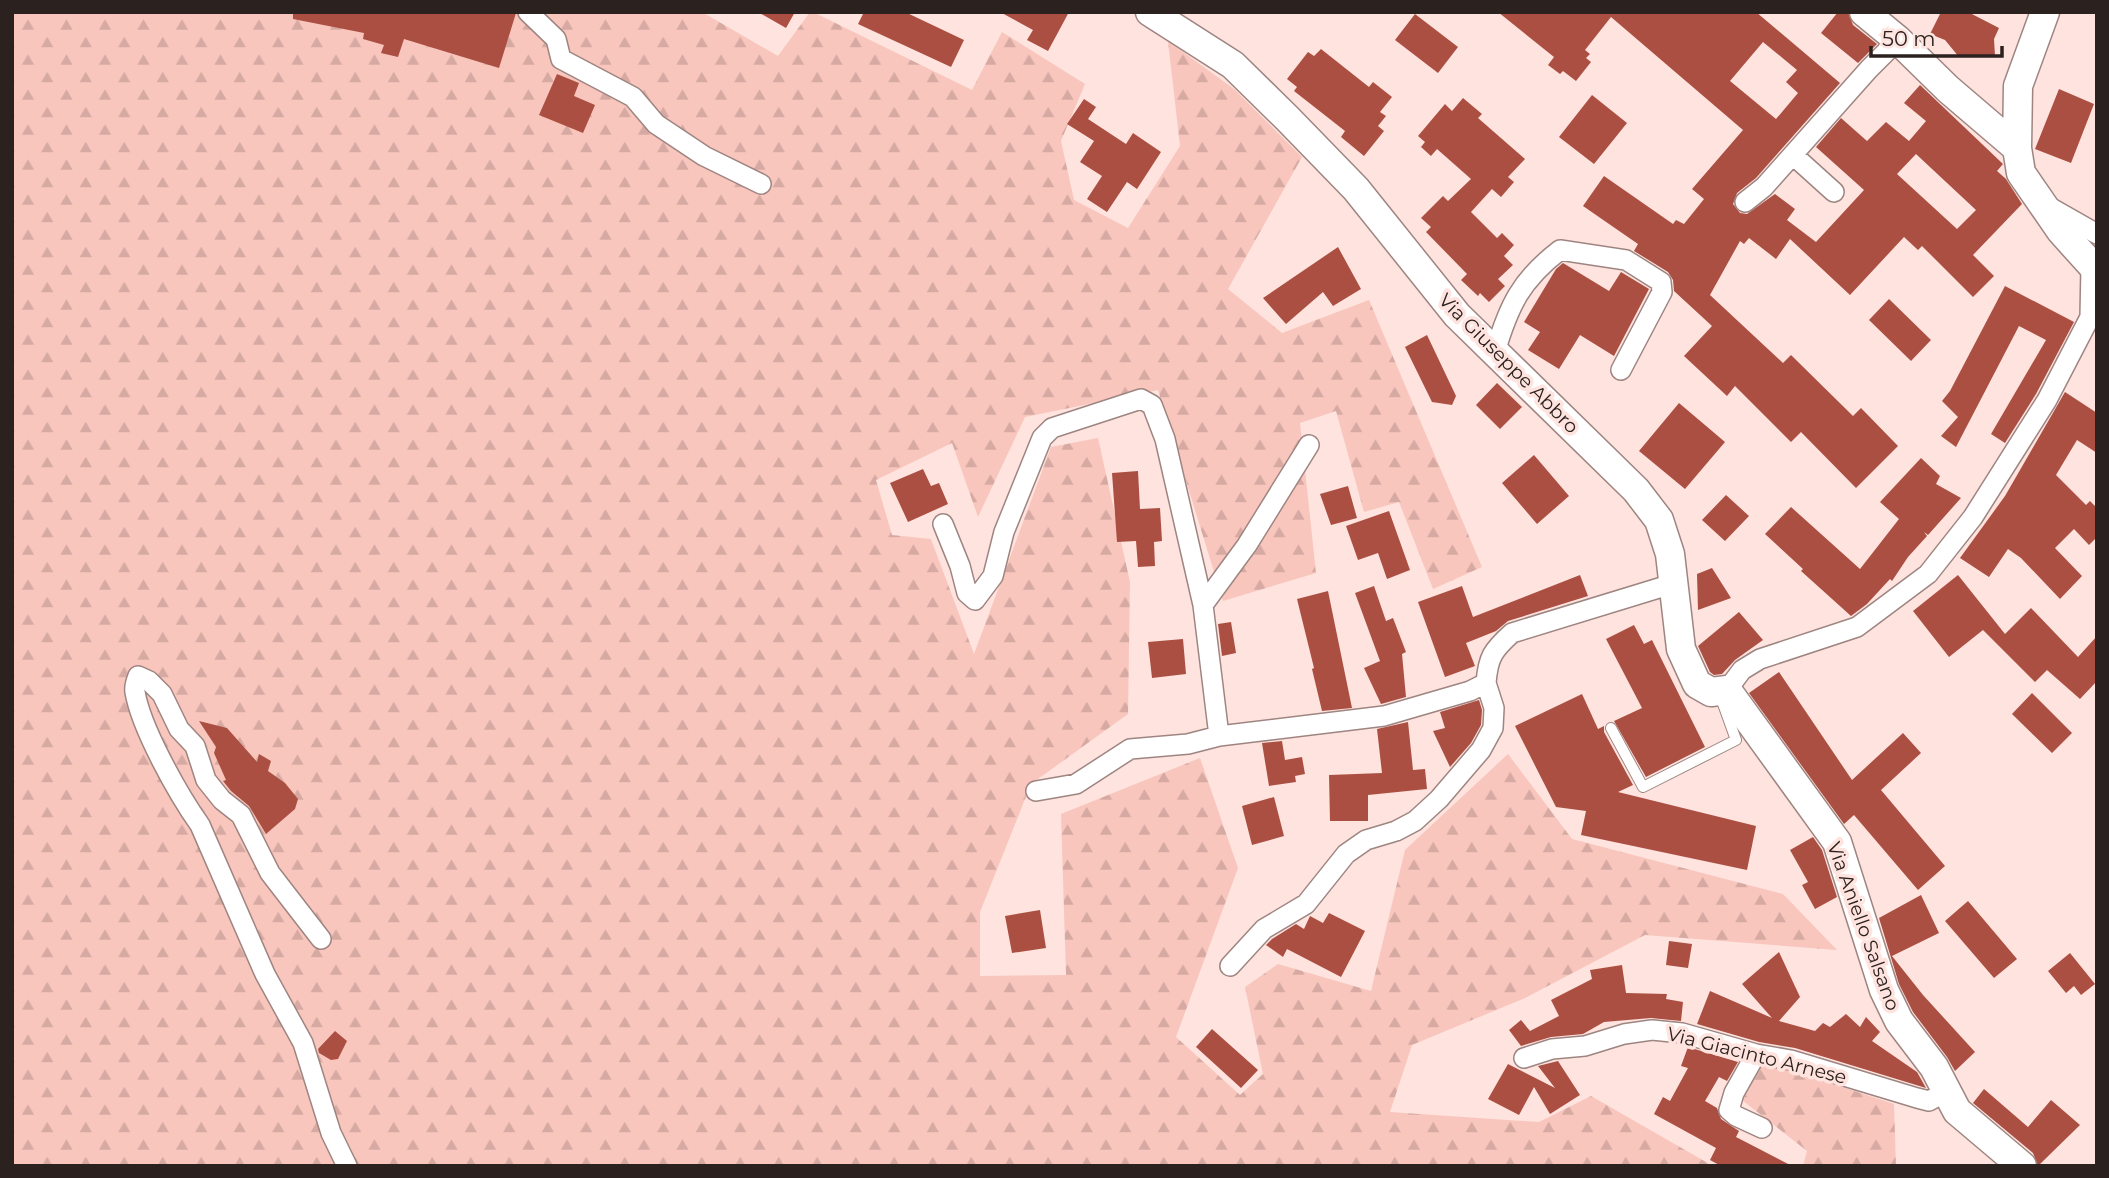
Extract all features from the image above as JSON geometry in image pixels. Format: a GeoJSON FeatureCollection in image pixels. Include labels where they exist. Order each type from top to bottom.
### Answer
{"type":"FeatureCollection","features":[{"type":"Feature","properties":{"kind":"street"},"geometry":{"type":"LineString","coordinates":[[528,12],[556,39],[561,59],[633,97],[656,124],[704,156],[761,184]]}},
{"type":"Feature","properties":{"kind":"street","name":"Via Giuseppe Abbro"},"geometry":{"type":"LineString","coordinates":[[1150,12],[1233,65],[1287,118],[1356,189],[1457,315],[1636,490],[1659,520],[1670,554],[1681,649],[1697,684],[1711,692],[1723,690]]}},
{"type":"Feature","properties":{"kind":"street"},"geometry":{"type":"LineString","coordinates":[[1864,12],[2017,148]]}},
{"type":"Feature","properties":{"kind":"street"},"geometry":{"type":"LineString","coordinates":[[1723,690],[1742,670],[1760,659],[1857,627],[1927,574],[1973,517],[2047,400],[2093,312],[2094,269],[2061,231],[2021,173],[2017,148],[2018,86],[2045,12]]}},
{"type":"Feature","properties":{"kind":"street"},"geometry":{"type":"LineString","coordinates":[[1745,202],[1764,187],[1898,40]]}},
{"type":"Feature","properties":{"kind":"street"},"geometry":{"type":"LineString","coordinates":[[1980,115],[2018,86]]}},
{"type":"Feature","properties":{"kind":"street"},"geometry":{"type":"LineString","coordinates":[[1793,155],[1834,192]]}},
{"type":"Feature","properties":{"kind":"street"},"geometry":{"type":"LineString","coordinates":[[2044,203],[2097,234]]}},
{"type":"Feature","properties":{"kind":"street"},"geometry":{"type":"LineString","coordinates":[[1494,352],[1507,311],[1537,268],[1560,250],[1626,260],[1661,282],[1662,292],[1621,370]]}},
{"type":"Feature","properties":{"kind":"street"},"geometry":{"type":"LineString","coordinates":[[943,524],[960,566],[967,593],[975,600],[993,576],[1004,532],[1042,438],[1052,428],[1141,399],[1152,405],[1166,439],[1203,605],[1219,736]]}},
{"type":"Feature","properties":{"kind":"street"},"geometry":{"type":"LineString","coordinates":[[1203,605],[1247,545],[1308,445]]}},
{"type":"Feature","properties":{"kind":"street"},"geometry":{"type":"LineString","coordinates":[[1230,966],[1265,929],[1307,904],[1346,854],[1366,840],[1396,831],[1415,821],[1439,799],[1480,750],[1493,728],[1494,708],[1486,683],[1488,663],[1496,646],[1512,633],[1672,584]]}},
{"type":"Feature","properties":{"kind":"street"},"geometry":{"type":"LineString","coordinates":[[321,939],[270,873],[241,815],[222,800],[206,780],[195,746],[178,729],[162,694],[149,681],[138,676],[134,690],[154,743],[186,805],[200,825],[265,974],[303,1043],[331,1133],[347,1166]]}},
{"type":"Feature","properties":{"kind":"street"},"geometry":{"type":"LineString","coordinates":[[1036,791],[1076,784],[1130,749],[1188,744],[1219,736],[1384,716],[1469,691],[1486,683]]}},
{"type":"Feature","properties":{"kind":"street","name":"Via Aniello Salsano"},"geometry":{"type":"LineString","coordinates":[[1723,690],[1837,842],[1884,990],[1899,1021],[1934,1067],[1957,1111],[2021,1166]]}},
{"type":"Feature","properties":{"kind":"street","name":"Via Giacinto Arnese"},"geometry":{"type":"LineString","coordinates":[[1524,1058],[1552,1049],[1585,1046],[1624,1034],[1652,1030],[1682,1033],[1756,1054],[1791,1060],[1929,1101],[1947,1091]]}},
{"type":"Feature","properties":{"kind":"street"},"geometry":{"type":"LineString","coordinates":[[1756,1054],[1734,1093],[1729,1110],[1762,1128]]}},
{"type":"Feature","properties":{"kind":"lane"},"geometry":{"type":"LineString","coordinates":[[1611,728],[1643,787],[1736,740],[1723,690]]}},
{"type":"Feature","properties":{"kind":"green space"},"geometry":{"type":"Polygon","coordinates":[[[12,12],[702,12],[778,56],[810,12],[813,12],[972,90],[1002,32],[1085,84],[1061,141],[1074,200],[1128,228],[1180,146],[1168,41],[1234,89],[1302,157],[1228,289],[1282,333],[1369,300],[1482,567],[1433,589],[1399,502],[1364,512],[1336,411],[1300,423],[1316,573],[1223,601],[1158,390],[1025,417],[978,517],[952,443],[876,480],[892,535],[931,539],[974,654],[1051,447],[1098,438],[1130,582],[1128,714],[1031,784],[980,912],[980,976],[1066,975],[1061,814],[1200,758],[1238,868],[1176,1037],[1240,1095],[1263,1074],[1245,987],[1278,964],[1371,991],[1405,850],[1508,754],[1572,839],[1783,894],[1837,950],[1645,935],[1525,998],[1412,1045],[1390,1112],[1539,1122],[1591,1096],[1713,1166],[12,1166],[12,12]]]}},
{"type":"Feature","properties":{"kind":"green space"},"geometry":{"type":"Polygon","coordinates":[[[1763,1061],[1894,1104],[1896,1166],[1803,1166],[1807,1151],[1742,1100],[1763,1061]]]}},
{"type":"Feature","properties":{"kind":"building"},"geometry":{"type":"Polygon","coordinates":[[[293,12],[516,13],[499,68],[404,39],[398,57],[381,53],[384,45],[363,39],[364,33],[293,19],[293,12]]]}},
{"type":"Feature","properties":{"kind":"building"},"geometry":{"type":"Polygon","coordinates":[[[758,12],[795,12],[786,28],[758,12]]]}},
{"type":"Feature","properties":{"kind":"building"},"geometry":{"type":"Polygon","coordinates":[[[864,12],[905,12],[964,40],[951,67],[858,24],[864,12]]]}},
{"type":"Feature","properties":{"kind":"building"},"geometry":{"type":"Polygon","coordinates":[[[1000,12],[1069,12],[1048,51],[1027,40],[1033,30],[1000,12]]]}},
{"type":"Feature","properties":{"kind":"building"},"geometry":{"type":"Polygon","coordinates":[[[1498,12],[1756,12],[1840,83],[1756,178],[1737,193],[1733,204],[1740,213],[1747,214],[1775,194],[1795,209],[1787,220],[1816,242],[1864,190],[1816,147],[1841,118],[1867,141],[1886,122],[1909,141],[1926,121],[1904,103],[1920,85],[2003,164],[1997,171],[2006,179],[2022,204],[1973,255],[1994,276],[1973,297],[1922,246],[1918,250],[1904,237],[1850,295],[1790,239],[1776,259],[1749,238],[1744,244],[1740,241],[1710,295],[1783,363],[1791,355],[1853,416],[1861,408],[1898,446],[1856,488],[1801,432],[1791,442],[1735,386],[1727,396],[1684,356],[1712,326],[1674,291],[1673,280],[1668,272],[1634,251],[1638,244],[1583,206],[1604,176],[1673,224],[1676,220],[1684,224],[1704,199],[1692,189],[1743,130],[1611,17],[1585,50],[1590,54],[1586,58],[1591,62],[1576,81],[1563,71],[1560,74],[1548,65],[1554,57],[1498,12]],[[1763,42],[1730,81],[1776,119],[1798,93],[1786,82],[1797,70],[1763,42]],[[1916,154],[1897,174],[1957,229],[1976,210],[1916,154]]]}},
{"type":"Feature","properties":{"kind":"building"},"geometry":{"type":"Polygon","coordinates":[[[1838,12],[1848,12],[1853,25],[1877,44],[1858,63],[1821,33],[1838,12]]]}},
{"type":"Feature","properties":{"kind":"building"},"geometry":{"type":"Polygon","coordinates":[[[1941,12],[1968,12],[1999,28],[1994,39],[1995,56],[1959,57],[1945,40],[1930,34],[1941,12]]]}},
{"type":"Feature","properties":{"kind":"building"},"geometry":{"type":"Polygon","coordinates":[[[1415,14],[1458,47],[1438,73],[1395,40],[1415,14]]]}},
{"type":"Feature","properties":{"kind":"building"},"geometry":{"type":"Polygon","coordinates":[[[1321,49],[1369,87],[1373,82],[1392,97],[1380,112],[1386,116],[1378,126],[1384,131],[1364,156],[1341,137],[1345,131],[1294,91],[1297,87],[1287,79],[1308,52],[1314,56],[1321,49]]]}},
{"type":"Feature","properties":{"kind":"building"},"geometry":{"type":"Polygon","coordinates":[[[557,74],[579,83],[574,96],[595,105],[583,133],[539,115],[557,74]]]}},
{"type":"Feature","properties":{"kind":"building"},"geometry":{"type":"Polygon","coordinates":[[[2059,89],[2094,104],[2071,163],[2035,149],[2059,89]]]}},
{"type":"Feature","properties":{"kind":"building"},"geometry":{"type":"Polygon","coordinates":[[[1592,95],[1627,123],[1594,164],[1559,137],[1592,95]]]}},
{"type":"Feature","properties":{"kind":"building"},"geometry":{"type":"Polygon","coordinates":[[[1463,98],[1482,114],[1478,118],[1525,159],[1508,177],[1514,182],[1501,197],[1492,189],[1471,212],[1497,238],[1502,233],[1514,245],[1504,256],[1513,265],[1498,279],[1505,286],[1489,302],[1461,280],[1467,274],[1426,232],[1431,227],[1421,218],[1443,196],[1448,201],[1471,179],[1437,149],[1431,156],[1421,147],[1425,142],[1418,136],[1445,104],[1452,111],[1463,98]]]}},
{"type":"Feature","properties":{"kind":"building"},"geometry":{"type":"Polygon","coordinates":[[[1084,99],[1096,107],[1088,119],[1126,144],[1133,133],[1161,152],[1137,189],[1127,182],[1107,212],[1087,199],[1102,176],[1080,162],[1094,141],[1067,124],[1084,99]]]}},
{"type":"Feature","properties":{"kind":"building"},"geometry":{"type":"Polygon","coordinates":[[[1338,247],[1361,289],[1333,306],[1323,292],[1286,324],[1263,298],[1338,247]]]}},
{"type":"Feature","properties":{"kind":"building"},"geometry":{"type":"Polygon","coordinates":[[[1563,263],[1609,291],[1621,272],[1649,289],[1614,356],[1580,335],[1559,369],[1528,350],[1540,332],[1524,322],[1556,269],[1563,263]]]}},
{"type":"Feature","properties":{"kind":"building"},"geometry":{"type":"Polygon","coordinates":[[[2005,286],[2074,322],[2036,394],[2005,443],[1991,434],[2046,340],[2019,326],[1956,447],[1941,436],[1958,417],[1942,401],[1950,391],[2005,286]]]}},
{"type":"Feature","properties":{"kind":"building"},"geometry":{"type":"Polygon","coordinates":[[[1889,299],[1931,340],[1911,361],[1869,320],[1889,299]]]}},
{"type":"Feature","properties":{"kind":"building"},"geometry":{"type":"Polygon","coordinates":[[[1427,335],[1456,396],[1452,405],[1432,402],[1405,347],[1427,335]]]}},
{"type":"Feature","properties":{"kind":"building"},"geometry":{"type":"Polygon","coordinates":[[[1497,383],[1522,407],[1500,429],[1476,405],[1497,383]]]}},
{"type":"Feature","properties":{"kind":"building"},"geometry":{"type":"Polygon","coordinates":[[[2065,392],[2097,413],[2097,453],[2077,440],[2056,475],[2086,505],[2090,501],[2097,508],[2097,537],[2089,545],[2074,529],[2055,548],[2082,576],[2060,599],[2021,558],[2008,549],[1989,577],[1960,558],[2005,496],[2065,392]]]}},
{"type":"Feature","properties":{"kind":"building"},"geometry":{"type":"Polygon","coordinates":[[[1679,403],[1725,442],[1685,489],[1639,451],[1679,403]]]}},
{"type":"Feature","properties":{"kind":"building"},"geometry":{"type":"Polygon","coordinates":[[[1534,455],[1569,496],[1537,524],[1502,483],[1534,455]]]}},
{"type":"Feature","properties":{"kind":"building"},"geometry":{"type":"Polygon","coordinates":[[[1921,458],[1940,476],[1936,484],[1961,498],[1928,535],[1924,532],[1927,536],[1908,557],[1892,581],[1890,579],[1867,604],[1851,616],[1765,534],[1791,507],[1860,569],[1899,519],[1880,502],[1921,458]]]}},
{"type":"Feature","properties":{"kind":"building"},"geometry":{"type":"Polygon","coordinates":[[[923,469],[931,486],[939,483],[948,504],[908,522],[890,483],[923,469]]]}},
{"type":"Feature","properties":{"kind":"building"},"geometry":{"type":"Polygon","coordinates":[[[1138,471],[1140,509],[1160,508],[1162,541],[1154,542],[1155,566],[1138,567],[1136,541],[1117,542],[1112,473],[1138,471]]]}},
{"type":"Feature","properties":{"kind":"building"},"geometry":{"type":"Polygon","coordinates":[[[1348,486],[1357,518],[1331,525],[1320,494],[1348,486]]]}},
{"type":"Feature","properties":{"kind":"building"},"geometry":{"type":"Polygon","coordinates":[[[1726,495],[1749,516],[1725,541],[1702,520],[1726,495]]]}},
{"type":"Feature","properties":{"kind":"building"},"geometry":{"type":"Polygon","coordinates":[[[1389,511],[1410,570],[1387,579],[1378,553],[1358,560],[1346,526],[1389,511]]]}},
{"type":"Feature","properties":{"kind":"building"},"geometry":{"type":"Polygon","coordinates":[[[1712,568],[1731,598],[1698,610],[1697,574],[1712,568]]]}},
{"type":"Feature","properties":{"kind":"building"},"geometry":{"type":"Polygon","coordinates":[[[1580,575],[1588,596],[1508,621],[1496,631],[1466,643],[1475,666],[1445,677],[1418,602],[1462,586],[1473,617],[1580,575]]]}},
{"type":"Feature","properties":{"kind":"building"},"geometry":{"type":"Polygon","coordinates":[[[1958,575],[2005,634],[2031,608],[2078,657],[2097,636],[2097,681],[2080,699],[2047,670],[2035,682],[1983,630],[1949,657],[1913,611],[1958,575]]]}},
{"type":"Feature","properties":{"kind":"building"},"geometry":{"type":"Polygon","coordinates":[[[1374,586],[1386,621],[1393,618],[1406,652],[1402,654],[1406,697],[1381,704],[1364,668],[1380,661],[1355,593],[1374,586]]]}},
{"type":"Feature","properties":{"kind":"building"},"geometry":{"type":"Polygon","coordinates":[[[1328,591],[1352,708],[1322,711],[1297,599],[1328,591]]]}},
{"type":"Feature","properties":{"kind":"building"},"geometry":{"type":"Polygon","coordinates":[[[1739,612],[1763,640],[1735,660],[1722,674],[1714,675],[1698,646],[1739,612]]]}},
{"type":"Feature","properties":{"kind":"building"},"geometry":{"type":"Polygon","coordinates":[[[1231,622],[1236,653],[1222,656],[1218,624],[1231,622]]]}},
{"type":"Feature","properties":{"kind":"building"},"geometry":{"type":"Polygon","coordinates":[[[1634,625],[1644,644],[1652,640],[1705,747],[1646,777],[1614,721],[1642,708],[1606,639],[1634,625]]]}},
{"type":"Feature","properties":{"kind":"building"},"geometry":{"type":"Polygon","coordinates":[[[1183,639],[1186,674],[1152,678],[1148,642],[1183,639]]]}},
{"type":"Feature","properties":{"kind":"building"},"geometry":{"type":"Polygon","coordinates":[[[1779,672],[1852,780],[1903,733],[1921,753],[1881,790],[1945,866],[1918,890],[1854,815],[1844,824],[1749,693],[1779,672]]]}},
{"type":"Feature","properties":{"kind":"building"},"geometry":{"type":"Polygon","coordinates":[[[2032,693],[2072,733],[2052,753],[2012,714],[2032,693]]]}},
{"type":"Feature","properties":{"kind":"building"},"geometry":{"type":"Polygon","coordinates":[[[1582,694],[1598,729],[1604,726],[1604,732],[1633,785],[1618,792],[1756,826],[1747,870],[1581,835],[1586,811],[1556,807],[1515,726],[1582,694]]]}},
{"type":"Feature","properties":{"kind":"building"},"geometry":{"type":"Polygon","coordinates":[[[1479,700],[1482,710],[1481,725],[1471,743],[1450,767],[1433,731],[1445,728],[1440,712],[1479,700]]]}},
{"type":"Feature","properties":{"kind":"building"},"geometry":{"type":"Polygon","coordinates":[[[199,721],[227,728],[257,762],[259,754],[271,761],[268,771],[285,783],[298,799],[295,809],[266,834],[249,806],[223,781],[226,780],[214,753],[216,747],[199,721]]]}},
{"type":"Feature","properties":{"kind":"building"},"geometry":{"type":"Polygon","coordinates":[[[1408,722],[1413,770],[1425,769],[1427,789],[1368,795],[1368,821],[1330,821],[1329,775],[1382,773],[1377,729],[1408,722]]]}},
{"type":"Feature","properties":{"kind":"building"},"geometry":{"type":"Polygon","coordinates":[[[1282,741],[1285,760],[1302,757],[1305,774],[1295,776],[1296,782],[1269,786],[1262,743],[1282,741]]]}},
{"type":"Feature","properties":{"kind":"building"},"geometry":{"type":"Polygon","coordinates":[[[1274,797],[1284,836],[1252,845],[1242,806],[1274,797]]]}},
{"type":"Feature","properties":{"kind":"building"},"geometry":{"type":"Polygon","coordinates":[[[1813,837],[1822,850],[1837,897],[1815,909],[1802,885],[1808,882],[1790,850],[1813,837]]]}},
{"type":"Feature","properties":{"kind":"building"},"geometry":{"type":"Polygon","coordinates":[[[1921,895],[1939,933],[1892,956],[1975,1052],[1955,1071],[1913,1012],[1899,984],[1879,918],[1921,895]]]}},
{"type":"Feature","properties":{"kind":"building"},"geometry":{"type":"Polygon","coordinates":[[[1968,901],[2017,959],[1994,978],[1945,921],[1968,901]]]}},
{"type":"Feature","properties":{"kind":"building"},"geometry":{"type":"Polygon","coordinates":[[[1040,910],[1046,948],[1012,953],[1005,916],[1040,910]]]}},
{"type":"Feature","properties":{"kind":"building"},"geometry":{"type":"Polygon","coordinates":[[[1329,913],[1365,931],[1341,977],[1287,949],[1283,957],[1266,945],[1296,924],[1304,929],[1310,916],[1323,923],[1329,913]]]}},
{"type":"Feature","properties":{"kind":"building"},"geometry":{"type":"Polygon","coordinates":[[[1669,941],[1692,944],[1688,968],[1666,965],[1669,941]]]}},
{"type":"Feature","properties":{"kind":"building"},"geometry":{"type":"Polygon","coordinates":[[[1779,952],[1800,997],[1779,1021],[1815,1031],[1823,1023],[1830,1027],[1846,1014],[1860,1027],[1866,1017],[1880,1032],[1872,1041],[1917,1072],[1926,1088],[1795,1048],[1759,1042],[1697,1024],[1710,991],[1772,1018],[1742,984],[1779,952]]]}},
{"type":"Feature","properties":{"kind":"building"},"geometry":{"type":"Polygon","coordinates":[[[2070,953],[2095,984],[2081,995],[2074,986],[2066,993],[2048,971],[2070,953]]]}},
{"type":"Feature","properties":{"kind":"building"},"geometry":{"type":"Polygon","coordinates":[[[1622,965],[1626,993],[1667,994],[1666,999],[1683,1002],[1681,1021],[1651,1018],[1604,1022],[1583,1034],[1551,1037],[1521,1046],[1509,1030],[1521,1020],[1530,1031],[1559,1016],[1551,1000],[1592,979],[1590,970],[1622,965]]]}},
{"type":"Feature","properties":{"kind":"building"},"geometry":{"type":"Polygon","coordinates":[[[1212,1029],[1258,1070],[1241,1088],[1196,1047],[1212,1029]]]}},
{"type":"Feature","properties":{"kind":"building"},"geometry":{"type":"Polygon","coordinates":[[[335,1031],[347,1041],[338,1059],[331,1060],[319,1053],[318,1049],[335,1031]]]}},
{"type":"Feature","properties":{"kind":"building"},"geometry":{"type":"Polygon","coordinates":[[[1688,1047],[1738,1062],[1727,1081],[1719,1077],[1705,1101],[1717,1108],[1721,1119],[1739,1131],[1736,1137],[1792,1166],[1721,1166],[1710,1160],[1716,1148],[1654,1114],[1663,1097],[1670,1101],[1688,1068],[1681,1066],[1688,1047]]]}},
{"type":"Feature","properties":{"kind":"building"},"geometry":{"type":"Polygon","coordinates":[[[1558,1061],[1580,1095],[1550,1114],[1534,1087],[1519,1115],[1488,1099],[1508,1064],[1555,1088],[1538,1066],[1558,1061]]]}},
{"type":"Feature","properties":{"kind":"building"},"geometry":{"type":"Polygon","coordinates":[[[1984,1089],[2028,1127],[2051,1100],[2080,1125],[2038,1166],[2033,1153],[1973,1103],[1984,1089]]]}}]}
